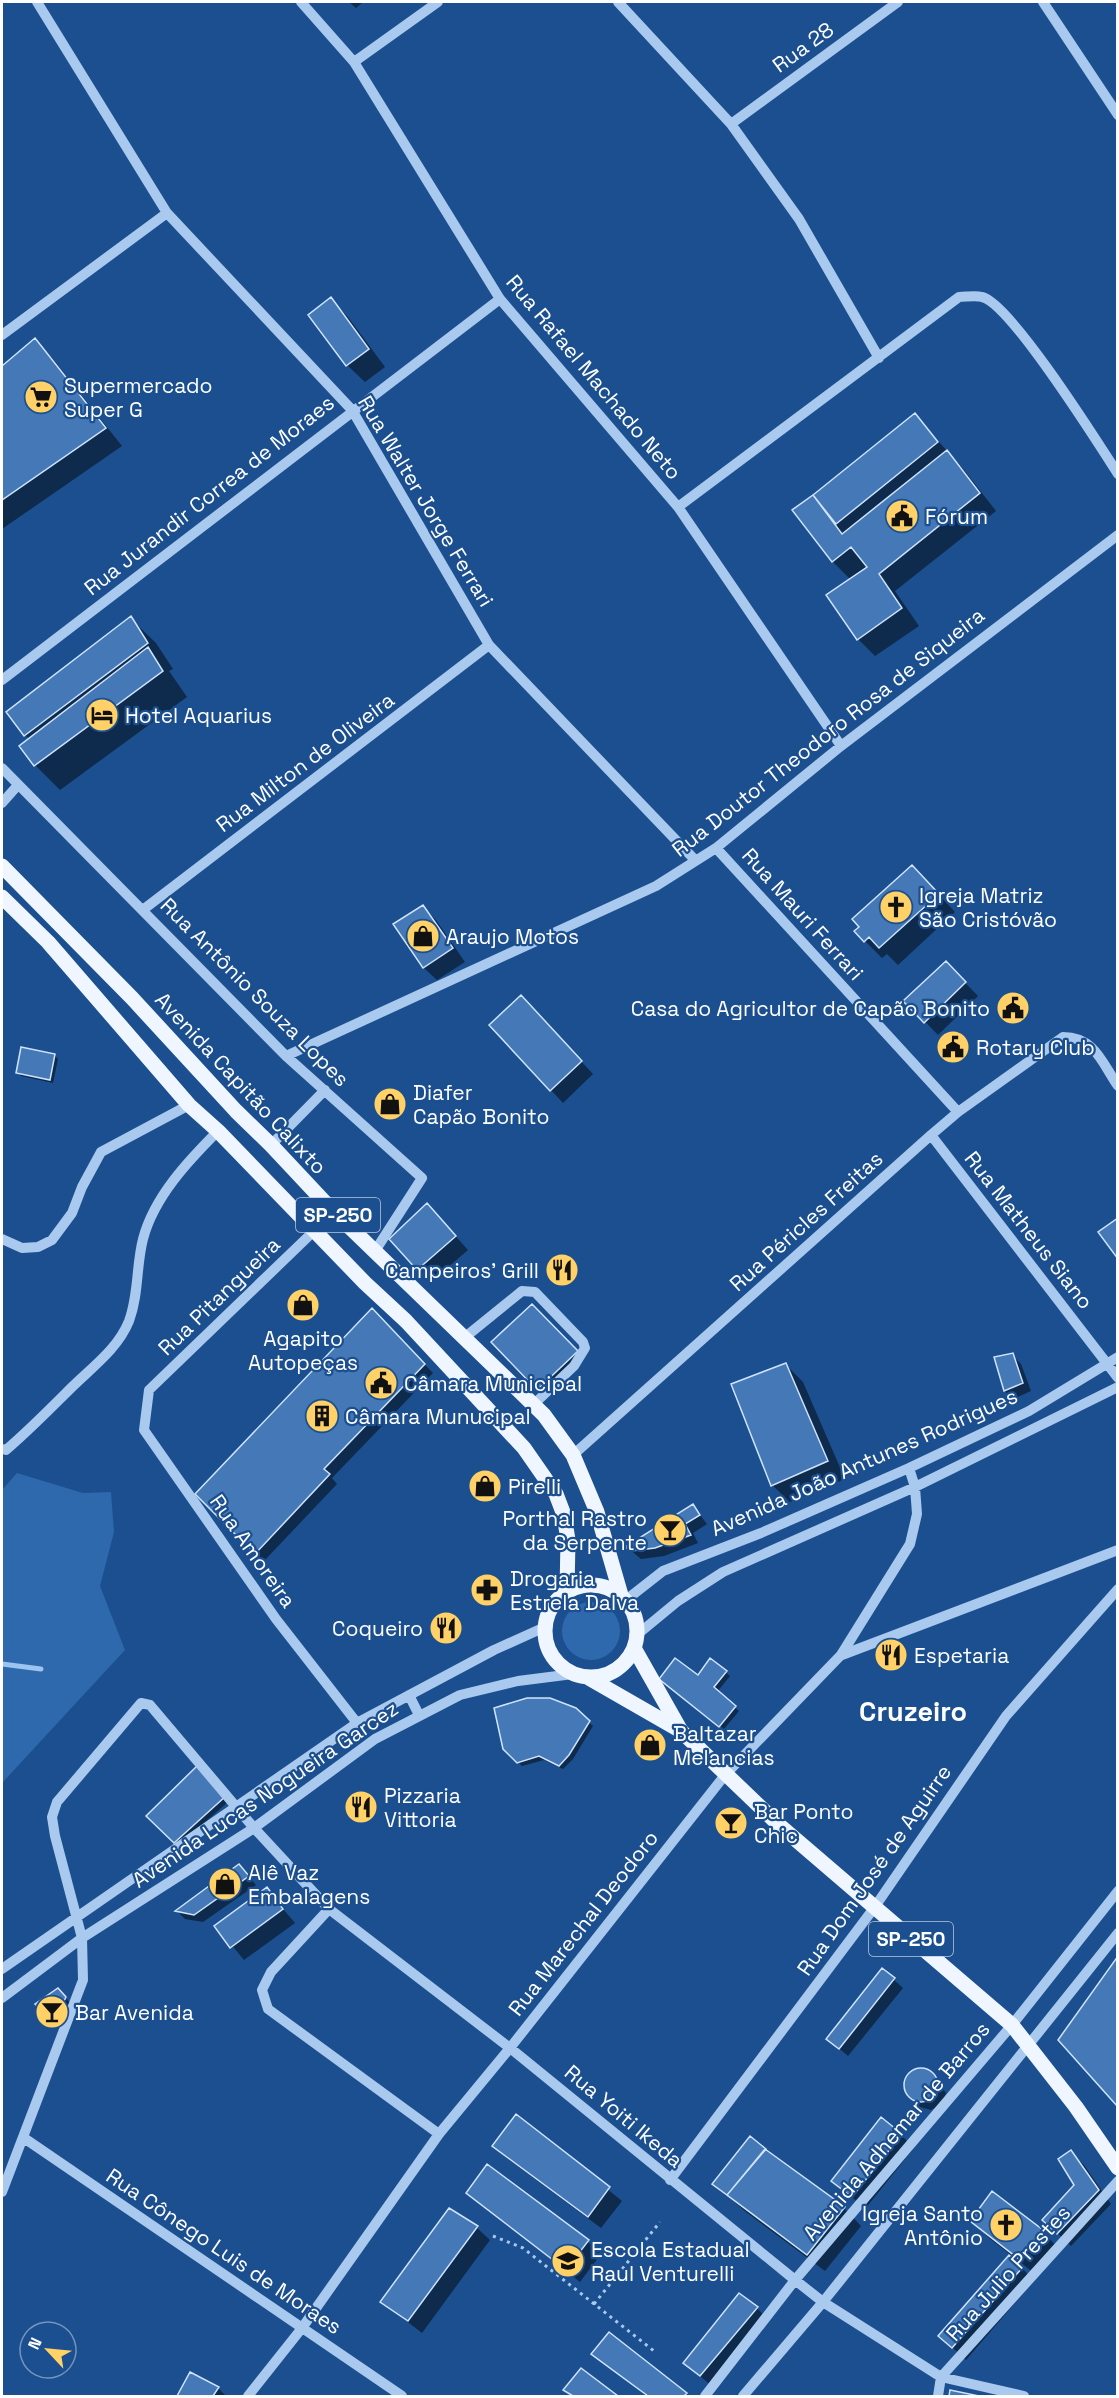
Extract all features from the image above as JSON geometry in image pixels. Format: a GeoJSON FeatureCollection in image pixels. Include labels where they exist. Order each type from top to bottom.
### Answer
{"type":"FeatureCollection","features":[{"type":"Feature","properties":{"kind":"main road","name":"Avenida Capitão Calixto"},"geometry":{"type":"LineString","coordinates":[[2,866],[132,998],[236,1111],[331,1209],[533,1405],[573,1455],[597,1512],[624,1597]]}},
{"type":"Feature","properties":{"kind":"main road","name":"SP-250"},"geometry":{"type":"LineString","coordinates":[[2,897],[48,942],[189,1105],[218,1131],[497,1417],[541,1470],[559,1500],[564,1515],[568,1540],[567,1591]]}},
{"type":"Feature","properties":{"kind":"main road"},"geometry":{"type":"LineString","coordinates":[[545,1627],[548,1612],[556,1600],[567,1591],[581,1585],[595,1584],[609,1587],[624,1597]]}},
{"type":"Feature","properties":{"kind":"main road","name":"SP-250"},"geometry":{"type":"LineString","coordinates":[[624,1597],[636,1616],[636,1641],[681,1731]]}},
{"type":"Feature","properties":{"kind":"main road","name":"SP-250"},"geometry":{"type":"LineString","coordinates":[[545,1627],[546,1641],[551,1655],[580,1675],[681,1731],[725,1775],[874,1908],[1012,2025],[1028,2043],[1118,2168]]}},
{"type":"Feature","properties":{"kind":"main road"},"geometry":{"type":"LineString","coordinates":[[580,1675],[602,1676],[615,1671],[626,1661],[636,1641]]}},
{"type":"Feature","properties":{"kind":"street","name":"Rua Walter Jorge Ferrari"},"geometry":{"type":"LineString","coordinates":[[37,2],[167,213],[352,410],[489,645],[695,860]]}},
{"type":"Feature","properties":{"kind":"street","name":"Rua Rafael Machado Neto"},"geometry":{"type":"LineString","coordinates":[[301,2],[354,62],[500,299],[678,507],[842,746]]}},
{"type":"Feature","properties":{"kind":"street"},"geometry":{"type":"LineString","coordinates":[[354,62],[438,2]]}},
{"type":"Feature","properties":{"kind":"street"},"geometry":{"type":"LineString","coordinates":[[618,2],[731,124],[799,219],[879,358]]}},
{"type":"Feature","properties":{"kind":"street","name":"Rua 28"},"geometry":{"type":"LineString","coordinates":[[731,124],[898,2]]}},
{"type":"Feature","properties":{"kind":"street"},"geometry":{"type":"LineString","coordinates":[[1043,2],[1118,115]]}},
{"type":"Feature","properties":{"kind":"street"},"geometry":{"type":"LineString","coordinates":[[2,335],[167,213]]}},
{"type":"Feature","properties":{"kind":"street"},"geometry":{"type":"LineString","coordinates":[[678,507],[959,297],[982,297],[1000,308],[1072,402],[1118,474]]}},
{"type":"Feature","properties":{"kind":"street","name":"Rua Jurandir Correa de Moraes"},"geometry":{"type":"LineString","coordinates":[[2,680],[500,299]]}},
{"type":"Feature","properties":{"kind":"street","name":"Rua Doutor Theodoro Rosa de Siqueira"},"geometry":{"type":"LineString","coordinates":[[286,1056],[656,886],[716,848],[842,746],[1118,535]]}},
{"type":"Feature","properties":{"kind":"street","name":"Rua Milton de Oliveira"},"geometry":{"type":"LineString","coordinates":[[144,909],[489,645]]}},
{"type":"Feature","properties":{"kind":"street","name":"Rua Antônio Souza Lopes"},"geometry":{"type":"LineString","coordinates":[[2,768],[144,909],[286,1056],[423,1178],[375,1251]]}},
{"type":"Feature","properties":{"kind":"street"},"geometry":{"type":"LineString","coordinates":[[2,803],[18,785]]}},
{"type":"Feature","properties":{"kind":"street","name":"Rua Mauri Ferrari"},"geometry":{"type":"LineString","coordinates":[[716,848],[958,1112]]}},
{"type":"Feature","properties":{"kind":"street","name":"Rua Péricles Freitas"},"geometry":{"type":"LineString","coordinates":[[573,1455],[958,1112],[1064,1037],[1078,1037],[1091,1045],[1118,1086]]}},
{"type":"Feature","properties":{"kind":"street"},"geometry":{"type":"LineString","coordinates":[[271,1145],[325,1090]]}},
{"type":"Feature","properties":{"kind":"street"},"geometry":{"type":"LineString","coordinates":[[2,1239],[22,1248],[38,1247],[52,1240],[72,1213],[82,1187],[101,1152],[189,1105]]}},
{"type":"Feature","properties":{"kind":"street"},"geometry":{"type":"LineString","coordinates":[[2,1449],[6,1450],[38,1422],[112,1349],[128,1322],[134,1302],[142,1241],[152,1214],[189,1160],[218,1131]]}},
{"type":"Feature","properties":{"kind":"street","name":"Rua Matheus Siano"},"geometry":{"type":"LineString","coordinates":[[931,1135],[1113,1360],[1118,1378]]}},
{"type":"Feature","properties":{"kind":"street","name":"Rua Pitangueira"},"geometry":{"type":"LineString","coordinates":[[149,1390],[315,1230]]}},
{"type":"Feature","properties":{"kind":"street"},"geometry":{"type":"LineString","coordinates":[[464,1338],[522,1291],[535,1292],[583,1342],[585,1348],[574,1366],[533,1405]]}},
{"type":"Feature","properties":{"kind":"street","name":"Avenida João Antunes Rodrigues"},"geometry":{"type":"LineString","coordinates":[[624,1597],[663,1571],[761,1533],[909,1468],[1029,1411],[1113,1360]]}},
{"type":"Feature","properties":{"kind":"street","name":"Avenida João Antunes Rodrigues"},"geometry":{"type":"LineString","coordinates":[[636,1641],[678,1601],[723,1572],[915,1487],[1118,1388]]}},
{"type":"Feature","properties":{"kind":"street","name":"Rua Amoreira"},"geometry":{"type":"LineString","coordinates":[[149,1390],[144,1430],[276,1619],[357,1723]]}},
{"type":"Feature","properties":{"kind":"street","name":"Rua Marechal Deodoro"},"geometry":{"type":"LineString","coordinates":[[248,2397],[302,2328],[439,2134],[510,2048],[725,1775],[842,1655],[910,1544],[917,1514],[915,1487],[909,1468]]}},
{"type":"Feature","properties":{"kind":"street"},"geometry":{"type":"LineString","coordinates":[[842,1655],[1118,1550]]}},
{"type":"Feature","properties":{"kind":"street","name":"Rua Dom José de Aguirre"},"geometry":{"type":"LineString","coordinates":[[670,2180],[874,1908],[1006,1716],[1118,1589]]}},
{"type":"Feature","properties":{"kind":"street","name":"Avenida Lucas Nogueira Garcez"},"geometry":{"type":"LineString","coordinates":[[2,1969],[357,1723],[545,1627]]}},
{"type":"Feature","properties":{"kind":"street","name":"Avenida Lucas Nogueira Garcez"},"geometry":{"type":"LineString","coordinates":[[2,1998],[82,1938],[254,1828],[375,1739],[460,1695],[518,1681],[580,1675]]}},
{"type":"Feature","properties":{"kind":"street"},"geometry":{"type":"LineString","coordinates":[[409,1695],[420,1715]]}},
{"type":"Feature","properties":{"kind":"street","name":"Rua Yoiti Ikeda"},"geometry":{"type":"LineString","coordinates":[[76,1916],[52,1817],[57,1802],[141,1703],[150,1706],[254,1828],[329,1909],[510,2048],[795,2280],[823,2302],[941,2377],[1024,2397]]}},
{"type":"Feature","properties":{"kind":"street","name":"Avenida Adhemar de Barros"},"geometry":{"type":"LineString","coordinates":[[705,2397],[795,2280],[1012,2025],[1118,1891]]}},
{"type":"Feature","properties":{"kind":"street"},"geometry":{"type":"LineString","coordinates":[[329,1909],[271,1972],[262,1990],[268,2009],[439,2134]]}},
{"type":"Feature","properties":{"kind":"street"},"geometry":{"type":"LineString","coordinates":[[2,2192],[83,1980],[82,1938],[76,1916]]}},
{"type":"Feature","properties":{"kind":"street"},"geometry":{"type":"LineString","coordinates":[[743,2397],[823,2302],[1118,1933]]}},
{"type":"Feature","properties":{"kind":"street","name":"Rua Cônego Luis de Moraes"},"geometry":{"type":"LineString","coordinates":[[24,2138],[402,2397]]}},
{"type":"Feature","properties":{"kind":"street","name":"Rua Julio Prestes"},"geometry":{"type":"LineString","coordinates":[[941,2377],[1118,2181]]}},
{"type":"Feature","properties":{"kind":"street"},"geometry":{"type":"LineString","coordinates":[[938,2397],[941,2377]]}},
{"type":"Feature","properties":{"kind":"path"},"geometry":{"type":"LineString","coordinates":[[594,2304],[660,2222]]}},
{"type":"Feature","properties":{"kind":"path"},"geometry":{"type":"LineString","coordinates":[[493,2236],[523,2248],[654,2351]]}},
{"type":"Feature","properties":{"kind":"shaded area"},"geometry":{"type":"Polygon","coordinates":[[[17,1473],[83,1493],[111,1492],[114,1532],[100,1586],[125,1650],[2,1783],[2,1490],[17,1473]]]}},
{"type":"Feature","properties":{"kind":"shaded area"},"geometry":{"type":"Polygon","coordinates":[[[585,1602],[597,1602],[612,1610],[620,1625],[620,1637],[612,1652],[597,1660],[585,1660],[570,1652],[562,1637],[562,1625],[570,1610],[585,1602]]]}},
{"type":"Feature","properties":{"kind":"building"},"geometry":{"type":"Polygon","coordinates":[[[331,297],[369,349],[346,366],[308,315],[331,297]]]}},
{"type":"Feature","properties":{"kind":"building","name":"Supermercado Super G"},"geometry":{"type":"Polygon","coordinates":[[[35,338],[106,428],[2,500],[2,366],[35,338]]]}},
{"type":"Feature","properties":{"kind":"building"},"geometry":{"type":"Polygon","coordinates":[[[915,413],[938,442],[836,524],[813,495],[915,413]]]}},
{"type":"Feature","properties":{"kind":"building"},"geometry":{"type":"Polygon","coordinates":[[[947,450],[980,493],[879,574],[902,608],[857,640],[826,595],[867,567],[851,547],[832,562],[792,510],[813,495],[842,534],[947,450]]]}},
{"type":"Feature","properties":{"kind":"building"},"geometry":{"type":"Polygon","coordinates":[[[131,616],[148,643],[24,736],[6,712],[131,616]]]}},
{"type":"Feature","properties":{"kind":"building"},"geometry":{"type":"Polygon","coordinates":[[[148,647],[163,671],[34,766],[19,746],[148,647]]]}},
{"type":"Feature","properties":{"kind":"building","name":"Igreja Matriz São Cristóvão"},"geometry":{"type":"Polygon","coordinates":[[[912,865],[939,894],[879,948],[869,937],[864,942],[854,931],[859,927],[852,919],[912,865]]]}},
{"type":"Feature","properties":{"kind":"building","name":"Araujo Motos"},"geometry":{"type":"Polygon","coordinates":[[[423,905],[453,948],[423,968],[393,924],[423,905]]]}},
{"type":"Feature","properties":{"kind":"building"},"geometry":{"type":"Polygon","coordinates":[[[946,961],[966,982],[924,1023],[903,1001],[946,961]]]}},
{"type":"Feature","properties":{"kind":"building"},"geometry":{"type":"Polygon","coordinates":[[[521,995],[582,1061],[550,1091],[489,1025],[521,995]]]}},
{"type":"Feature","properties":{"kind":"building"},"geometry":{"type":"Polygon","coordinates":[[[21,1047],[55,1054],[50,1080],[16,1073],[21,1047]]]}},
{"type":"Feature","properties":{"kind":"building"},"geometry":{"type":"Polygon","coordinates":[[[427,1203],[456,1236],[417,1270],[389,1239],[427,1203]]]}},
{"type":"Feature","properties":{"kind":"building"},"geometry":{"type":"Polygon","coordinates":[[[1118,1218],[1118,1259],[1098,1232],[1118,1218]]]}},
{"type":"Feature","properties":{"kind":"building"},"geometry":{"type":"Polygon","coordinates":[[[532,1304],[578,1351],[537,1390],[491,1342],[532,1304]]]}},
{"type":"Feature","properties":{"kind":"building","name":"Câmara Munucipal"},"geometry":{"type":"Polygon","coordinates":[[[372,1308],[425,1364],[324,1469],[330,1474],[255,1554],[195,1494],[372,1308]]]}},
{"type":"Feature","properties":{"kind":"building"},"geometry":{"type":"Polygon","coordinates":[[[1013,1353],[1023,1383],[1004,1391],[994,1357],[1013,1353]]]}},
{"type":"Feature","properties":{"kind":"building"},"geometry":{"type":"Polygon","coordinates":[[[786,1363],[828,1461],[771,1486],[731,1384],[786,1363]]]}},
{"type":"Feature","properties":{"kind":"building","name":"Porthal Rastro da Serpente"},"geometry":{"type":"Polygon","coordinates":[[[693,1504],[700,1515],[685,1524],[691,1535],[655,1548],[631,1551],[625,1547],[693,1504]]]}},
{"type":"Feature","properties":{"kind":"building"},"geometry":{"type":"Polygon","coordinates":[[[675,1658],[698,1675],[710,1658],[727,1671],[714,1687],[736,1706],[719,1727],[659,1679],[675,1658]]]}},
{"type":"Feature","properties":{"kind":"building"},"geometry":{"type":"Polygon","coordinates":[[[527,1698],[550,1698],[576,1708],[590,1721],[569,1755],[559,1766],[539,1756],[517,1763],[503,1749],[494,1708],[527,1698]]]}},
{"type":"Feature","properties":{"kind":"building"},"geometry":{"type":"Polygon","coordinates":[[[198,1765],[227,1795],[174,1843],[146,1816],[198,1765]]]}},
{"type":"Feature","properties":{"kind":"building"},"geometry":{"type":"Polygon","coordinates":[[[239,1864],[249,1876],[194,1915],[175,1911],[239,1864]]]}},
{"type":"Feature","properties":{"kind":"building"},"geometry":{"type":"Polygon","coordinates":[[[267,1887],[283,1909],[230,1948],[214,1926],[267,1887]]]}},
{"type":"Feature","properties":{"kind":"building"},"geometry":{"type":"Polygon","coordinates":[[[1118,1956],[1118,2107],[1058,2040],[1118,1956]]]}},
{"type":"Feature","properties":{"kind":"building"},"geometry":{"type":"Polygon","coordinates":[[[882,1968],[895,1978],[839,2049],[826,2039],[882,1968]]]}},
{"type":"Feature","properties":{"kind":"building","name":"Bar Avenida"},"geometry":{"type":"Polygon","coordinates":[[[58,1988],[66,1997],[55,2021],[35,2004],[58,1988]]]}},
{"type":"Feature","properties":{"kind":"building"},"geometry":{"type":"Polygon","coordinates":[[[921,2068],[933,2073],[938,2085],[933,2097],[921,2102],[909,2097],[904,2085],[909,2073],[921,2068]]]}},
{"type":"Feature","properties":{"kind":"building"},"geometry":{"type":"Polygon","coordinates":[[[516,2114],[610,2187],[588,2217],[492,2146],[516,2114]]]}},
{"type":"Feature","properties":{"kind":"building"},"geometry":{"type":"Polygon","coordinates":[[[881,2117],[902,2134],[852,2197],[831,2181],[881,2117]]]}},
{"type":"Feature","properties":{"kind":"building"},"geometry":{"type":"Polygon","coordinates":[[[750,2136],[766,2149],[727,2195],[712,2184],[750,2136]]]}},
{"type":"Feature","properties":{"kind":"building"},"geometry":{"type":"Polygon","coordinates":[[[765,2149],[845,2207],[807,2255],[727,2195],[765,2149]]]}},
{"type":"Feature","properties":{"kind":"building"},"geometry":{"type":"Polygon","coordinates":[[[1071,2150],[1099,2190],[1057,2234],[1042,2220],[1074,2185],[1058,2159],[1071,2150]]]}},
{"type":"Feature","properties":{"kind":"building"},"geometry":{"type":"Polygon","coordinates":[[[487,2164],[589,2240],[566,2270],[466,2193],[487,2164]]]}},
{"type":"Feature","properties":{"kind":"building","name":"Igreja Santo Antônio"},"geometry":{"type":"Polygon","coordinates":[[[992,2191],[1043,2230],[1020,2260],[970,2221],[992,2191]]]}},
{"type":"Feature","properties":{"kind":"building"},"geometry":{"type":"Polygon","coordinates":[[[449,2208],[478,2226],[408,2321],[380,2302],[449,2208]]]}},
{"type":"Feature","properties":{"kind":"building"},"geometry":{"type":"Polygon","coordinates":[[[1009,2255],[1023,2267],[952,2348],[938,2336],[1009,2255]]]}},
{"type":"Feature","properties":{"kind":"building"},"geometry":{"type":"Polygon","coordinates":[[[739,2293],[758,2307],[700,2376],[683,2363],[739,2293]]]}},
{"type":"Feature","properties":{"kind":"building"},"geometry":{"type":"Polygon","coordinates":[[[609,2332],[687,2393],[684,2396],[648,2396],[591,2354],[609,2332]]]}},
{"type":"Feature","properties":{"kind":"building"},"geometry":{"type":"Polygon","coordinates":[[[581,2368],[618,2396],[573,2396],[563,2390],[581,2368]]]}},
{"type":"Feature","properties":{"kind":"building"},"geometry":{"type":"Polygon","coordinates":[[[190,2372],[219,2387],[213,2396],[177,2396],[190,2372]]]}},
{"type":"Feature","properties":{"kind":"building"},"geometry":{"type":"Polygon","coordinates":[[[950,2390],[979,2396],[949,2396],[950,2390]]]}},
{"type":"Feature","properties":{"kind":"waterway"},"geometry":{"type":"LineString","coordinates":[[2,1664],[41,1669]]}},
{"type":"Feature","properties":{"kind":"place","name":"Supermercado Super G"},"geometry":{"type":"Point","coordinates":[41,397]}},
{"type":"Feature","properties":{"kind":"place","name":"Fórum"},"geometry":{"type":"Point","coordinates":[902,516]}},
{"type":"Feature","properties":{"kind":"place","name":"Hotel Aquarius"},"geometry":{"type":"Point","coordinates":[102,715]}},
{"type":"Feature","properties":{"kind":"place","name":"Igreja Matriz São Cristóvão"},"geometry":{"type":"Point","coordinates":[896,907]}},
{"type":"Feature","properties":{"kind":"place","name":"Araujo Motos"},"geometry":{"type":"Point","coordinates":[423,936]}},
{"type":"Feature","properties":{"kind":"place","name":"Casa do Agricultor de Capão Bonito"},"geometry":{"type":"Point","coordinates":[1013,1008]}},
{"type":"Feature","properties":{"kind":"place","name":"Rotary Club"},"geometry":{"type":"Point","coordinates":[953,1047]}},
{"type":"Feature","properties":{"kind":"place","name":"Diafer Capão Bonito"},"geometry":{"type":"Point","coordinates":[390,1104]}},
{"type":"Feature","properties":{"kind":"place","name":"Campeiros' Grill"},"geometry":{"type":"Point","coordinates":[562,1270]}},
{"type":"Feature","properties":{"kind":"place","name":"Agapito Autopeças"},"geometry":{"type":"Point","coordinates":[303,1305]}},
{"type":"Feature","properties":{"kind":"place","name":"Câmara Municipal"},"geometry":{"type":"Point","coordinates":[381,1383]}},
{"type":"Feature","properties":{"kind":"place","name":"Câmara Munucipal"},"geometry":{"type":"Point","coordinates":[322,1416]}},
{"type":"Feature","properties":{"kind":"place","name":"Pirelli"},"geometry":{"type":"Point","coordinates":[485,1486]}},
{"type":"Feature","properties":{"kind":"place","name":"Porthal Rastro da Serpente"},"geometry":{"type":"Point","coordinates":[670,1530]}},
{"type":"Feature","properties":{"kind":"place","name":"Drogaria Estrela Dalva"},"geometry":{"type":"Point","coordinates":[487,1590]}},
{"type":"Feature","properties":{"kind":"place","name":"Coqueiro"},"geometry":{"type":"Point","coordinates":[446,1628]}},
{"type":"Feature","properties":{"kind":"place","name":"Espetaria"},"geometry":{"type":"Point","coordinates":[891,1655]}},
{"type":"Feature","properties":{"kind":"place","name":"Baltazar Melancias"},"geometry":{"type":"Point","coordinates":[650,1745]}},
{"type":"Feature","properties":{"kind":"place","name":"Pizzaria Vittoria"},"geometry":{"type":"Point","coordinates":[361,1807]}},
{"type":"Feature","properties":{"kind":"place","name":"Bar Ponto Chic"},"geometry":{"type":"Point","coordinates":[731,1823]}},
{"type":"Feature","properties":{"kind":"place","name":"Alê Vaz Embalagens"},"geometry":{"type":"Point","coordinates":[225,1884]}},
{"type":"Feature","properties":{"kind":"place","name":"Bar Avenida"},"geometry":{"type":"Point","coordinates":[52,2012]}},
{"type":"Feature","properties":{"kind":"place","name":"Igreja Santo Antônio"},"geometry":{"type":"Point","coordinates":[1006,2225]}},
{"type":"Feature","properties":{"kind":"place","name":"Escola Estadual Raul Venturelli"},"geometry":{"type":"Point","coordinates":[568,2261]}},
{"type":"Feature","properties":{"kind":"district","name":"Cruzeiro"},"geometry":{"type":"Point","coordinates":[913,1711]}}]}
